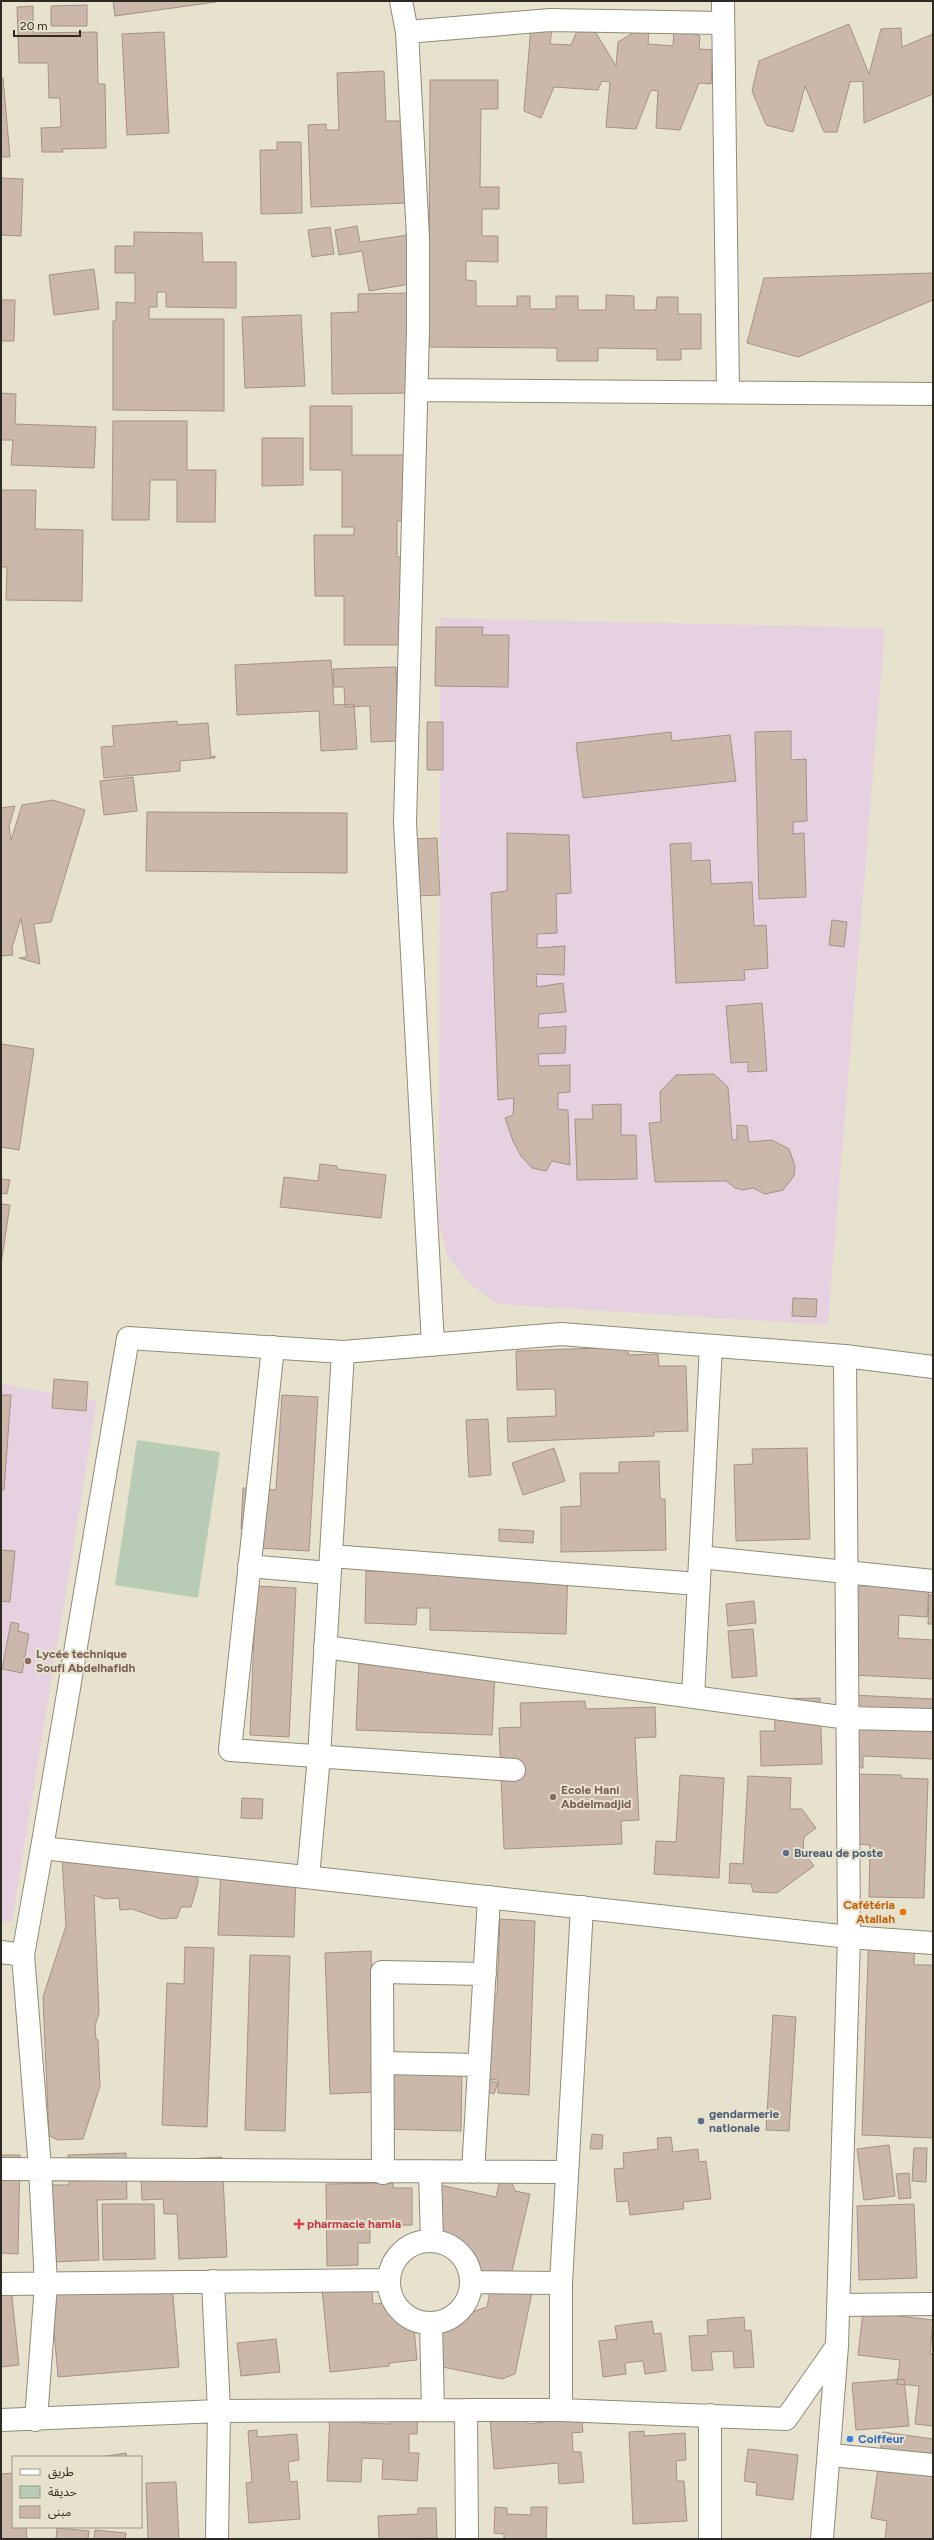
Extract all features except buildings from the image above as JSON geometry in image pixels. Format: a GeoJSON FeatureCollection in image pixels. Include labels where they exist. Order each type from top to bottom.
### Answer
{"type":"FeatureCollection","features":[{"type":"Feature","properties":{"kind":"street"},"geometry":{"type":"LineString","coordinates":[[401,1],[408,32],[418,237],[417,390],[405,823],[433,1345]]}},
{"type":"Feature","properties":{"kind":"street"},"geometry":{"type":"LineString","coordinates":[[723,1],[722,23],[728,392]]}},
{"type":"Feature","properties":{"kind":"street"},"geometry":{"type":"LineString","coordinates":[[408,32],[550,20],[722,23]]}},
{"type":"Feature","properties":{"kind":"street"},"geometry":{"type":"LineString","coordinates":[[417,390],[933,394]]}},
{"type":"Feature","properties":{"kind":"street"},"geometry":{"type":"LineString","coordinates":[[36,2420],[46,2284],[40,2168],[23,1955],[128,1338],[343,1352],[561,1334],[845,1356],[933,1367]]}},
{"type":"Feature","properties":{"kind":"street"},"geometry":{"type":"LineString","coordinates":[[693,1697],[711,1346]]}},
{"type":"Feature","properties":{"kind":"street"},"geometry":{"type":"LineString","coordinates":[[273,1347],[230,1750],[514,1770]]}},
{"type":"Feature","properties":{"kind":"street"},"geometry":{"type":"LineString","coordinates":[[308,1877],[319,1756],[343,1352]]}},
{"type":"Feature","properties":{"kind":"street"},"geometry":{"type":"LineString","coordinates":[[822,2539],[831,2455],[837,2346],[849,1937],[845,1356]]}},
{"type":"Feature","properties":{"kind":"street"},"geometry":{"type":"LineString","coordinates":[[700,1557],[847,1574],[933,1581]]}},
{"type":"Feature","properties":{"kind":"street"},"geometry":{"type":"LineString","coordinates":[[249,1566],[330,1564],[699,1584]]}},
{"type":"Feature","properties":{"kind":"street"},"geometry":{"type":"LineString","coordinates":[[325,1647],[848,1718],[933,1720]]}},
{"type":"Feature","properties":{"kind":"street"},"geometry":{"type":"LineString","coordinates":[[42,1848],[849,1937],[933,1943]]}},
{"type":"Feature","properties":{"kind":"street"},"geometry":{"type":"LineString","coordinates":[[473,2172],[489,1897]]}},
{"type":"Feature","properties":{"kind":"street"},"geometry":{"type":"LineString","coordinates":[[560,2410],[561,2283],[565,2172],[582,1908]]}},
{"type":"Feature","properties":{"kind":"street"},"geometry":{"type":"LineString","coordinates":[[1,1952],[23,1955]]}},
{"type":"Feature","properties":{"kind":"street"},"geometry":{"type":"LineString","coordinates":[[383,2173],[382,1972],[485,1974]]}},
{"type":"Feature","properties":{"kind":"street"},"geometry":{"type":"LineString","coordinates":[[383,2063],[479,2065]]}},
{"type":"Feature","properties":{"kind":"street"},"geometry":{"type":"LineString","coordinates":[[1,2169],[40,2168],[383,2173],[565,2172]]}},
{"type":"Feature","properties":{"kind":"street"},"geometry":{"type":"LineString","coordinates":[[430,2172],[432,2240]]}},
{"type":"Feature","properties":{"kind":"street"},"geometry":{"type":"LineString","coordinates":[[432,2240],[453,2248],[462,2256],[469,2267],[471,2282],[470,2292],[458,2313],[448,2319],[431,2323],[413,2319],[403,2313],[395,2303],[389,2280],[395,2260],[402,2252],[421,2242],[432,2240]]}},
{"type":"Feature","properties":{"kind":"street"},"geometry":{"type":"LineString","coordinates":[[1,2284],[389,2280]]}},
{"type":"Feature","properties":{"kind":"street"},"geometry":{"type":"LineString","coordinates":[[213,2281],[219,2411],[217,2539]]}},
{"type":"Feature","properties":{"kind":"street"},"geometry":{"type":"LineString","coordinates":[[471,2282],[561,2283]]}},
{"type":"Feature","properties":{"kind":"street"},"geometry":{"type":"LineString","coordinates":[[838,2305],[933,2304]]}},
{"type":"Feature","properties":{"kind":"street"},"geometry":{"type":"LineString","coordinates":[[431,2323],[433,2410]]}},
{"type":"Feature","properties":{"kind":"street"},"geometry":{"type":"LineString","coordinates":[[1,2420],[36,2420],[219,2411],[433,2410],[560,2410],[786,2419],[837,2346]]}},
{"type":"Feature","properties":{"kind":"street"},"geometry":{"type":"LineString","coordinates":[[466,2410],[467,2539]]}},
{"type":"Feature","properties":{"kind":"street"},"geometry":{"type":"LineString","coordinates":[[710,2415],[710,2539]]}},
{"type":"Feature","properties":{"kind":"street"},"geometry":{"type":"LineString","coordinates":[[831,2455],[933,2465]]}},
{"type":"Feature","properties":{"kind":"shaded area"},"geometry":{"type":"Polygon","coordinates":[[[440,618],[885,628],[828,1325],[498,1304],[470,1284],[448,1257],[439,1223],[440,618]]]}},
{"type":"Feature","properties":{"kind":"shaded area","name":"Lycée technique Soufi Abdelhafidh"},"geometry":{"type":"Polygon","coordinates":[[[1,1384],[97,1401],[12,1922],[1,1921],[1,1384]]]}},
{"type":"Feature","properties":{"kind":"green space"},"geometry":{"type":"Polygon","coordinates":[[[137,1440],[220,1452],[198,1598],[115,1585],[137,1440]]]}},
{"type":"Feature","properties":{"kind":"place","name":"Lycée technique Soufi Abdelhafidh"},"geometry":{"type":"Point","coordinates":[28,1661]}},
{"type":"Feature","properties":{"kind":"place","name":"Ecole Hani Abdelmadjid"},"geometry":{"type":"Point","coordinates":[553,1797]}},
{"type":"Feature","properties":{"kind":"place","name":"Bureau de poste"},"geometry":{"type":"Point","coordinates":[786,1853]}},
{"type":"Feature","properties":{"kind":"place","name":"Cafétéria Atallah"},"geometry":{"type":"Point","coordinates":[903,1912]}},
{"type":"Feature","properties":{"kind":"place","name":"gendarmerie nationale"},"geometry":{"type":"Point","coordinates":[701,2121]}},
{"type":"Feature","properties":{"kind":"place","name":"pharmacie hamla"},"geometry":{"type":"Point","coordinates":[299,2224]}},
{"type":"Feature","properties":{"kind":"place","name":"Coiffeur"},"geometry":{"type":"Point","coordinates":[850,2439]}}]}
